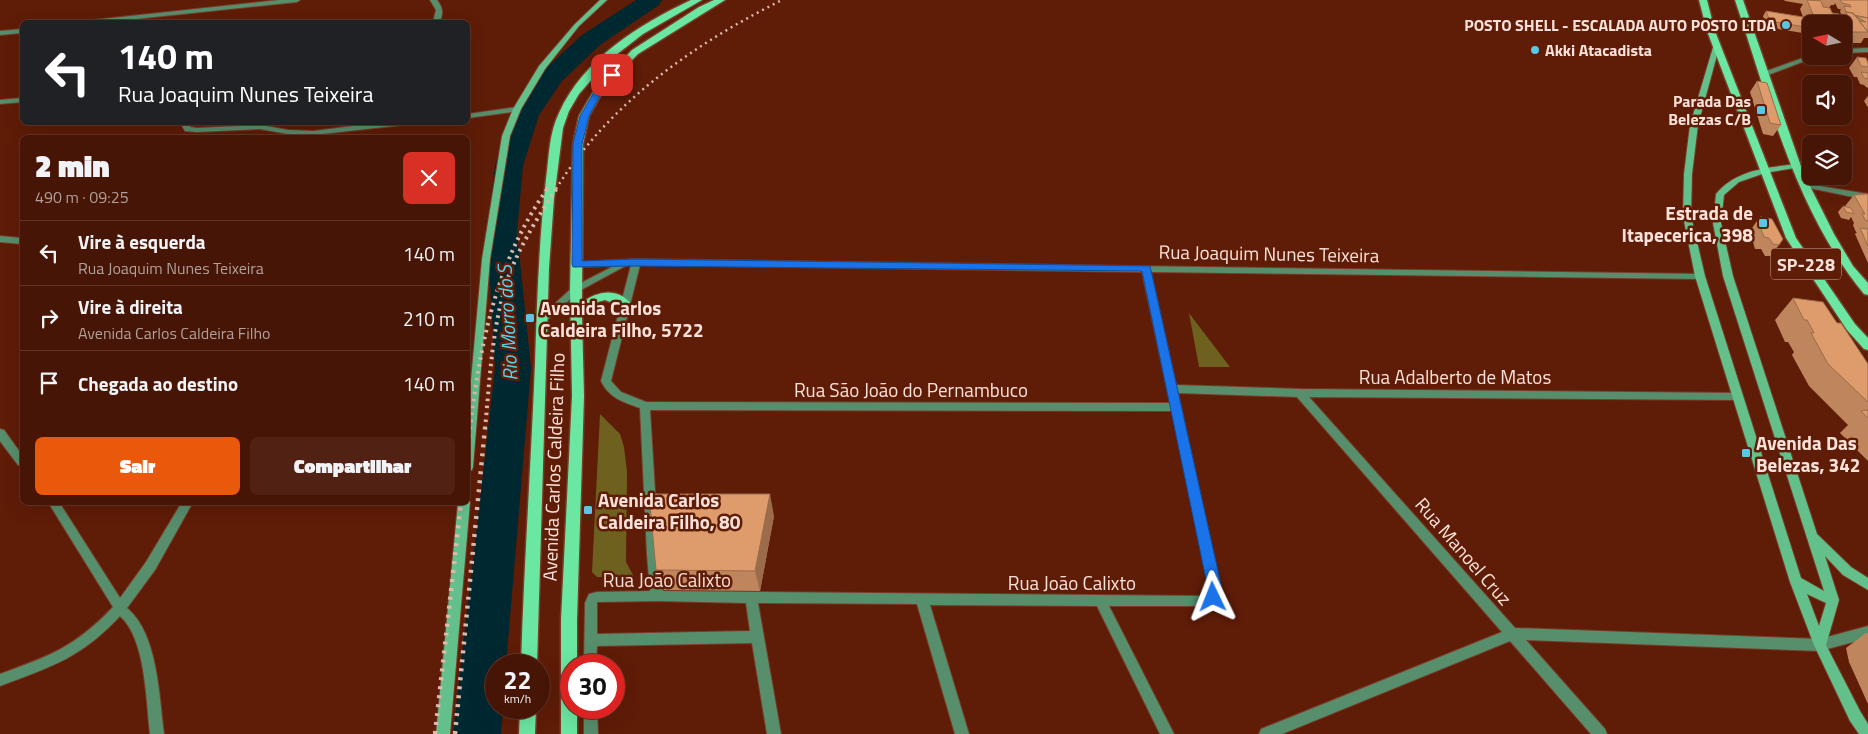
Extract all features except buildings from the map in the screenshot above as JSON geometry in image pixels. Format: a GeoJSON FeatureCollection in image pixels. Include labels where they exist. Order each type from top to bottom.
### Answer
{"type":"FeatureCollection","features":[{"type":"Feature","properties":{"kind":"main road","name":"Avenida Carlos Caldeira Filho"},"geometry":{"type":"LineString","coordinates":[[529,654],[543,260],[555,146],[563,113],[576,90],[587,76],[619,48],[644,29],[698,0]]}},
{"type":"Feature","properties":{"kind":"main road","name":"Avenida Carlos Caldeira Filho"},"geometry":{"type":"LineString","coordinates":[[569,734],[569,620],[578,396],[576,289],[578,144],[584,116],[601,87],[635,52],[702,9],[721,0]]}},
{"type":"Feature","properties":{"kind":"main road","name":"SP-228"},"geometry":{"type":"LineString","coordinates":[[1704,0],[1711,32],[1791,238],[1851,327],[1868,346]]}},
{"type":"Feature","properties":{"kind":"main road","name":"SP-228"},"geometry":{"type":"LineString","coordinates":[[1739,0],[1795,166],[1802,181]]}},
{"type":"Feature","properties":{"kind":"main road","name":"SP-228"},"geometry":{"type":"LineString","coordinates":[[1804,185],[1849,268],[1868,291]]}},
{"type":"Feature","properties":{"kind":"main road"},"geometry":{"type":"LineString","coordinates":[[577,314],[603,295],[616,297],[625,304]]}},
{"type":"Feature","properties":{"kind":"main road"},"geometry":{"type":"LineString","coordinates":[[527,734],[528,719]]}},
{"type":"Feature","properties":{"kind":"street"},"geometry":{"type":"LineString","coordinates":[[112,20],[297,0]]}},
{"type":"Feature","properties":{"kind":"street"},"geometry":{"type":"LineString","coordinates":[[433,0],[438,5],[440,14],[437,20]]}},
{"type":"Feature","properties":{"kind":"street"},"geometry":{"type":"LineString","coordinates":[[470,444],[486,259],[506,136],[517,109],[542,68],[577,25],[604,0]]}},
{"type":"Feature","properties":{"kind":"street"},"geometry":{"type":"LineString","coordinates":[[0,33],[20,31]]}},
{"type":"Feature","properties":{"kind":"street"},"geometry":{"type":"LineString","coordinates":[[1716,44],[1694,125],[1688,174],[1687,216],[1700,276],[1736,396],[1796,582],[1820,645],[1855,716],[1867,734]]}},
{"type":"Feature","properties":{"kind":"street"},"geometry":{"type":"LineString","coordinates":[[1852,51],[1868,50]]}},
{"type":"Feature","properties":{"kind":"street"},"geometry":{"type":"LineString","coordinates":[[1765,73],[1802,61]]}},
{"type":"Feature","properties":{"kind":"street"},"geometry":{"type":"LineString","coordinates":[[0,102],[20,100]]}},
{"type":"Feature","properties":{"kind":"street"},"geometry":{"type":"LineString","coordinates":[[470,116],[517,109]]}},
{"type":"Feature","properties":{"kind":"street"},"geometry":{"type":"LineString","coordinates":[[185,125],[188,129],[197,130],[260,127],[288,132],[313,133],[384,125]]}},
{"type":"Feature","properties":{"kind":"street"},"geometry":{"type":"LineString","coordinates":[[1795,166],[1764,170],[1736,180],[1720,194],[1717,223],[1728,276],[1833,600],[1820,645]]}},
{"type":"Feature","properties":{"kind":"street"},"geometry":{"type":"LineString","coordinates":[[1804,185],[1868,197]]}},
{"type":"Feature","properties":{"kind":"street"},"geometry":{"type":"LineString","coordinates":[[0,239],[20,241]]}},
{"type":"Feature","properties":{"kind":"street"},"geometry":{"type":"LineString","coordinates":[[625,304],[632,262]]}},
{"type":"Feature","properties":{"kind":"street","name":"Rua Joaquim Nunes Teixeira"},"geometry":{"type":"LineString","coordinates":[[542,320],[576,289],[632,262]]}},
{"type":"Feature","properties":{"kind":"street","name":"Rua Joaquim Nunes Teixeira"},"geometry":{"type":"LineString","coordinates":[[577,264],[632,262],[1700,276]]}},
{"type":"Feature","properties":{"kind":"street","name":"Rua João Calixto"},"geometry":{"type":"LineString","coordinates":[[590,640],[591,603],[594,598],[657,596],[922,600],[1205,601],[1213,597],[1215,589],[1146,268]]}},
{"type":"Feature","properties":{"kind":"street","name":"Rua São João do Pernambuco"},"geometry":{"type":"LineString","coordinates":[[625,304],[606,381],[609,390],[617,396],[645,406],[1176,407]]}},
{"type":"Feature","properties":{"kind":"street","name":"Rua Adalberto de Matos"},"geometry":{"type":"LineString","coordinates":[[1172,389],[1300,393],[1736,396]]}},
{"type":"Feature","properties":{"kind":"street","name":"Rua Manoel Cruz"},"geometry":{"type":"LineString","coordinates":[[1300,393],[1600,734]]}},
{"type":"Feature","properties":{"kind":"street"},"geometry":{"type":"LineString","coordinates":[[645,406],[652,555],[657,596]]}},
{"type":"Feature","properties":{"kind":"street"},"geometry":{"type":"LineString","coordinates":[[0,433],[20,459]]}},
{"type":"Feature","properties":{"kind":"street"},"geometry":{"type":"LineString","coordinates":[[54,505],[120,608],[131,618],[138,633],[150,676],[157,734]]}},
{"type":"Feature","properties":{"kind":"street"},"geometry":{"type":"LineString","coordinates":[[0,680],[64,655],[95,633],[120,608],[152,562],[186,505]]}},
{"type":"Feature","properties":{"kind":"street"},"geometry":{"type":"LineString","coordinates":[[443,734],[464,505]]}},
{"type":"Feature","properties":{"kind":"street"},"geometry":{"type":"LineString","coordinates":[[1812,535],[1847,571],[1868,585]]}},
{"type":"Feature","properties":{"kind":"street"},"geometry":{"type":"LineString","coordinates":[[1796,582],[1817,594],[1833,600]]}},
{"type":"Feature","properties":{"kind":"street"},"geometry":{"type":"LineString","coordinates":[[751,598],[774,734]]}},
{"type":"Feature","properties":{"kind":"street"},"geometry":{"type":"LineString","coordinates":[[922,600],[962,734]]}},
{"type":"Feature","properties":{"kind":"street"},"geometry":{"type":"LineString","coordinates":[[1100,600],[1167,734]]}},
{"type":"Feature","properties":{"kind":"street"},"geometry":{"type":"LineString","coordinates":[[1266,734],[1512,634],[1820,645],[1868,632]]}},
{"type":"Feature","properties":{"kind":"street"},"geometry":{"type":"LineString","coordinates":[[590,654],[590,640],[758,637]]}},
{"type":"Feature","properties":{"kind":"street"},"geometry":{"type":"LineString","coordinates":[[591,719],[591,734]]}},
{"type":"Feature","properties":{"kind":"shaded area"},"geometry":{"type":"Polygon","coordinates":[[[1189,313],[1230,367],[1199,367],[1189,313]]]}},
{"type":"Feature","properties":{"kind":"shaded area"},"geometry":{"type":"Polygon","coordinates":[[[600,414],[620,434],[624,447],[627,472],[626,562],[634,577],[597,577],[592,572],[600,414]]]}},
{"type":"Feature","properties":{"kind":"waterway","name":"Rio Morro do S"},"geometry":{"type":"LineString","coordinates":[[477,734],[513,368],[502,232],[509,166],[526,115],[552,76],[591,40],[651,0]]}},
{"type":"Feature","properties":{"kind":"railway"},"geometry":{"type":"LineString","coordinates":[[556,189],[577,158],[601,129],[656,79],[686,56],[717,36],[782,0]]}},
{"type":"Feature","properties":{"kind":"railway"},"geometry":{"type":"LineString","coordinates":[[547,189],[551,183]]}},
{"type":"Feature","properties":{"kind":"railway"},"geometry":{"type":"LineString","coordinates":[[470,429],[479,365],[494,303],[516,244],[530,215],[548,188]]}},
{"type":"Feature","properties":{"kind":"railway"},"geometry":{"type":"LineString","coordinates":[[485,429],[492,351],[503,294],[519,252],[557,188]]}},
{"type":"Feature","properties":{"kind":"railway"},"geometry":{"type":"LineString","coordinates":[[455,734],[485,428]]}},
{"type":"Feature","properties":{"kind":"railway"},"geometry":{"type":"LineString","coordinates":[[435,734],[461,505]]}},
{"type":"Feature","properties":{"kind":"place","name":"POSTO SHELL - ESCALADA AUTO POSTO LTDA"},"geometry":{"type":"Point","coordinates":[1786,25]}},
{"type":"Feature","properties":{"kind":"place","name":"Akki Atacadista"},"geometry":{"type":"Point","coordinates":[1535,50]}},
{"type":"Feature","properties":{"kind":"place","name":"Parada Das Belezas C/B"},"geometry":{"type":"Point","coordinates":[1761,110]}},
{"type":"Feature","properties":{"kind":"place","name":"Estrada de Itapecerica, 398"},"geometry":{"type":"Point","coordinates":[1763,223]}},
{"type":"Feature","properties":{"kind":"place","name":"Avenida Carlos Caldeira Filho, 5722"},"geometry":{"type":"Point","coordinates":[530,318]}},
{"type":"Feature","properties":{"kind":"place","name":"Avenida Das Belezas, 342"},"geometry":{"type":"Point","coordinates":[1746,453]}},
{"type":"Feature","properties":{"kind":"place","name":"Avenida Carlos Caldeira Filho, 80"},"geometry":{"type":"Point","coordinates":[588,510]}},
{"type":"Feature","properties":{"kind":"route"},"geometry":{"type":"LineString","coordinates":[[612,75],[601,87],[584,116],[578,144],[577,264],[636,262],[1146,268],[1215,589],[1213,597]]}}]}
